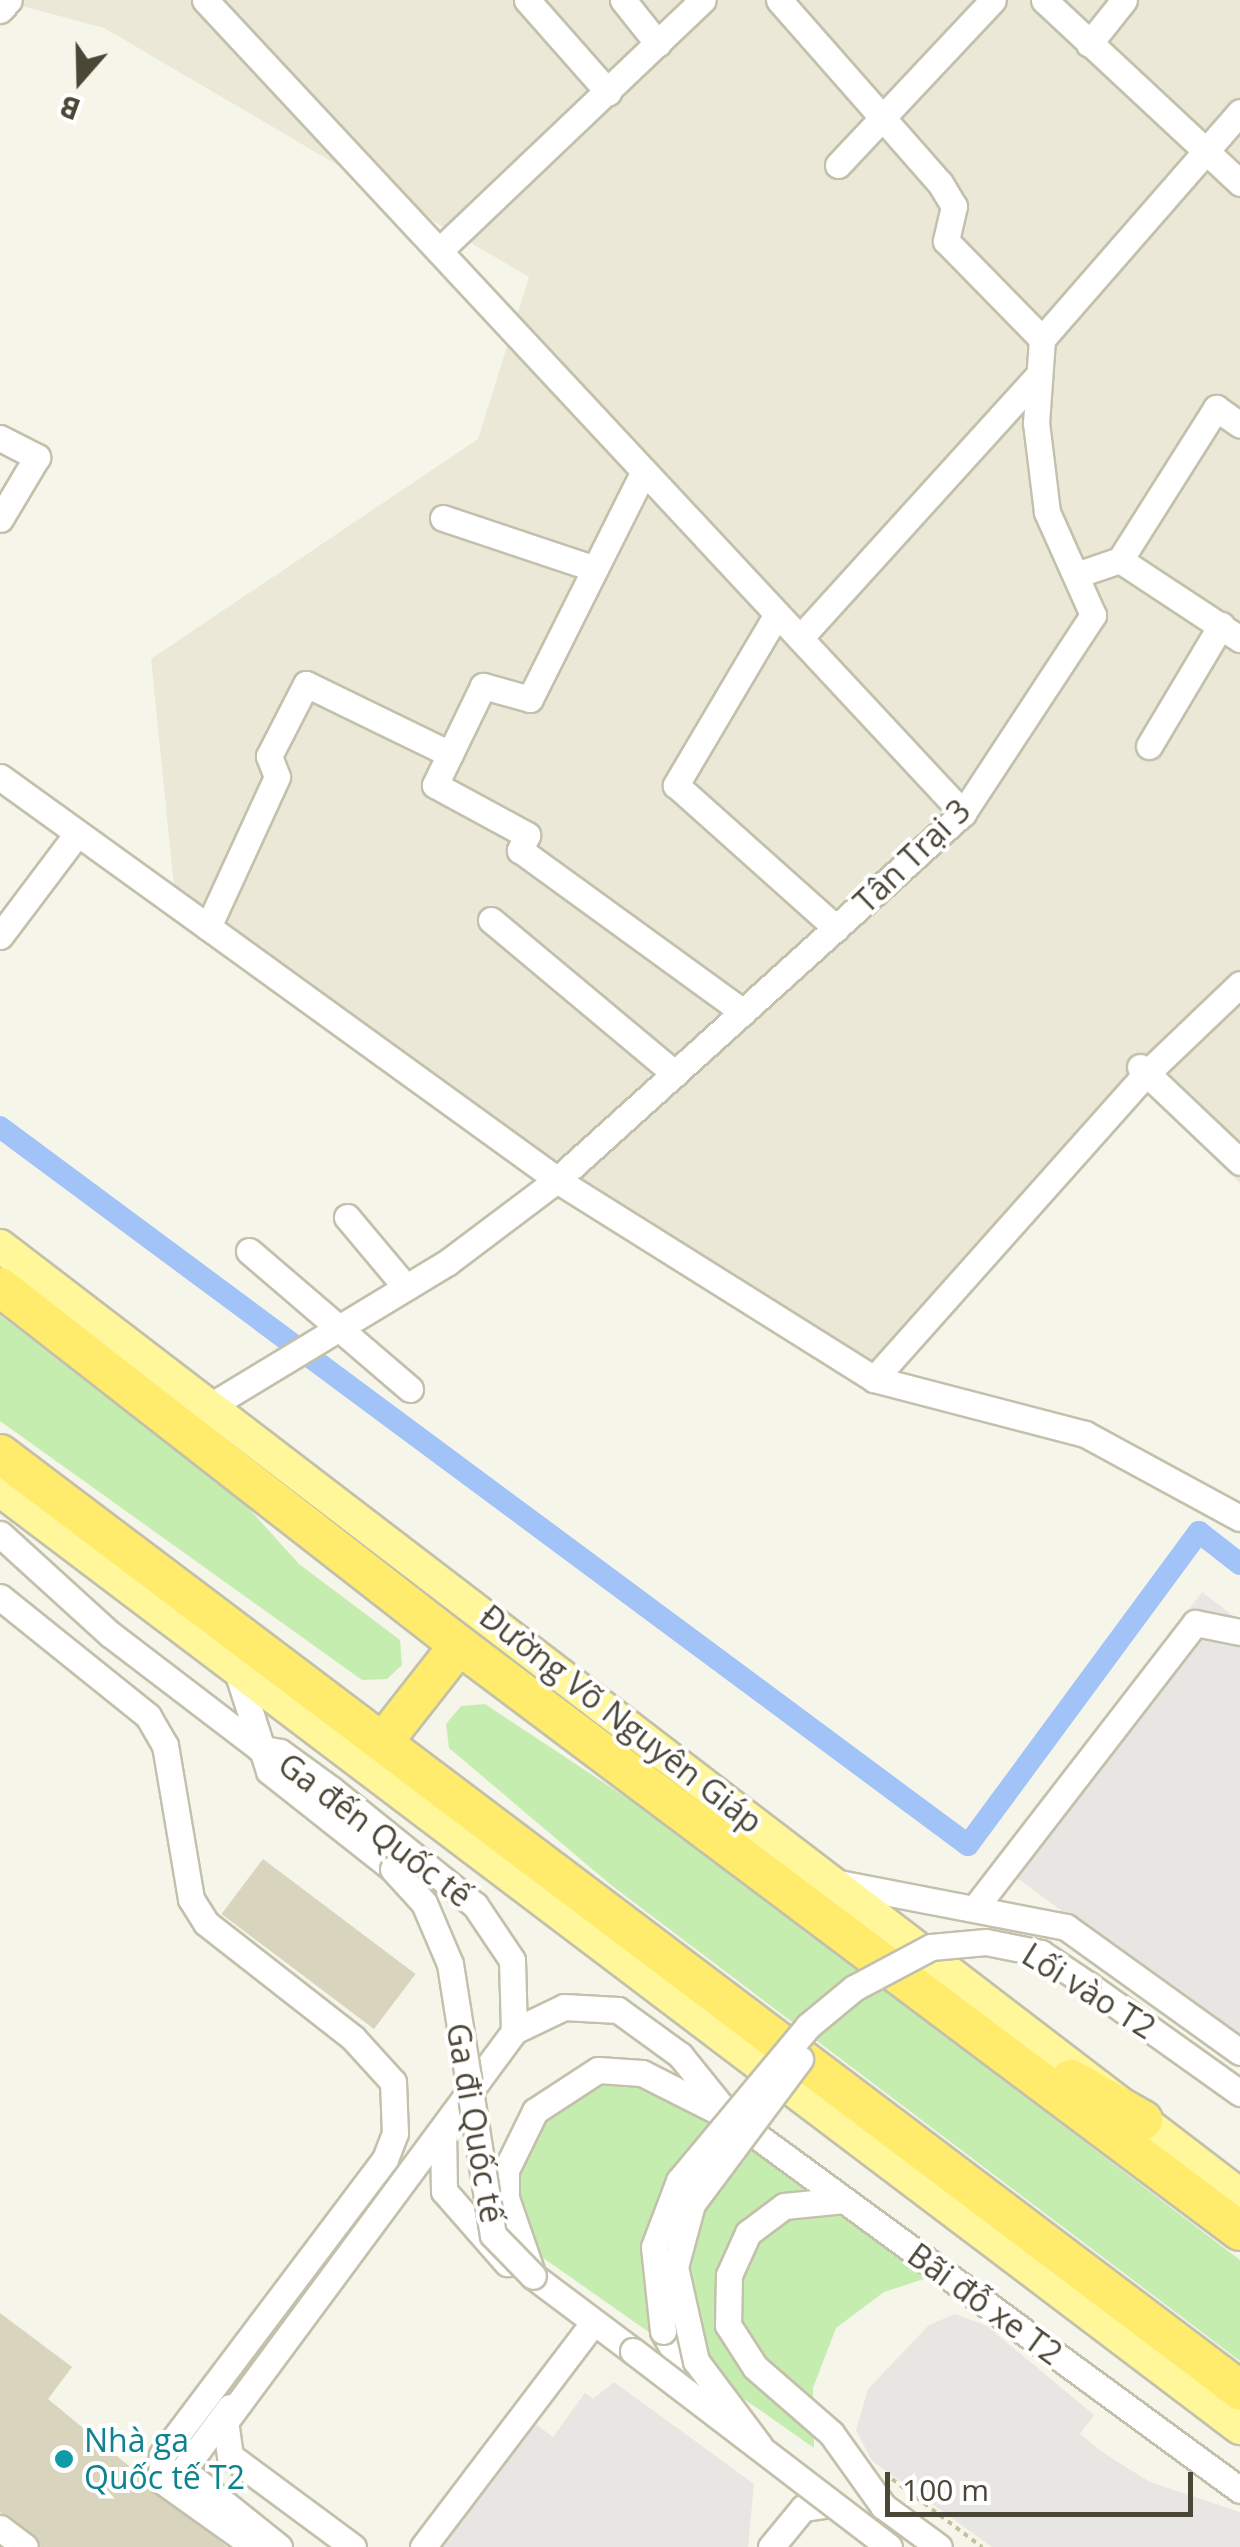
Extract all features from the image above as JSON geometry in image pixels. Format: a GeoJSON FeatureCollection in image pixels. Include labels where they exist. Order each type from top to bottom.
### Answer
{"type":"FeatureCollection","features":[{"type":"Feature","properties":{"kind":"highway","name":"Đường Võ Nguyên Giáp"},"geometry":{"type":"LineString","coordinates":[[1,1285],[459,1646],[1240,2232]]}},
{"type":"Feature","properties":{"kind":"highway"},"geometry":{"type":"LineString","coordinates":[[0,1454],[1240,2390]]}},
{"type":"Feature","properties":{"kind":"highway"},"geometry":{"type":"LineString","coordinates":[[383,1742],[459,1646]]}},
{"type":"Feature","properties":{"kind":"highway"},"geometry":{"type":"LineString","coordinates":[[942,2007],[1143,2120]]}},
{"type":"Feature","properties":{"kind":"main road","name":"Đường Võ Nguyên Giáp"},"geometry":{"type":"LineString","coordinates":[[0,1246],[1240,2195]]}},
{"type":"Feature","properties":{"kind":"main road"},"geometry":{"type":"LineString","coordinates":[[0,1490],[1240,2428]]}},
{"type":"Feature","properties":{"kind":"street"},"geometry":{"type":"LineString","coordinates":[[0,10],[9,0]]}},
{"type":"Feature","properties":{"kind":"street"},"geometry":{"type":"LineString","coordinates":[[206,0],[963,813]]}},
{"type":"Feature","properties":{"kind":"street"},"geometry":{"type":"LineString","coordinates":[[527,0],[608,92]]}},
{"type":"Feature","properties":{"kind":"street"},"geometry":{"type":"LineString","coordinates":[[623,0],[658,44]]}},
{"type":"Feature","properties":{"kind":"street"},"geometry":{"type":"LineString","coordinates":[[439,251],[703,0]]}},
{"type":"Feature","properties":{"kind":"street"},"geometry":{"type":"LineString","coordinates":[[779,0],[884,118],[954,206],[946,241],[1042,339],[1206,157],[1240,112]]}},
{"type":"Feature","properties":{"kind":"street"},"geometry":{"type":"LineString","coordinates":[[838,165],[993,0]]}},
{"type":"Feature","properties":{"kind":"street"},"geometry":{"type":"LineString","coordinates":[[1044,0],[1206,157],[1240,183]]}},
{"type":"Feature","properties":{"kind":"street"},"geometry":{"type":"LineString","coordinates":[[1089,44],[1124,0]]}},
{"type":"Feature","properties":{"kind":"street","name":"Tân Trại 3"},"geometry":{"type":"LineString","coordinates":[[212,1405],[405,1286],[557,1180],[963,813],[1090,627],[1076,574],[1046,512],[1039,374],[1042,339]]}},
{"type":"Feature","properties":{"kind":"street"},"geometry":{"type":"LineString","coordinates":[[800,638],[1039,374]]}},
{"type":"Feature","properties":{"kind":"street"},"geometry":{"type":"LineString","coordinates":[[1076,574],[1120,560],[1216,408],[1240,424]]}},
{"type":"Feature","properties":{"kind":"street"},"geometry":{"type":"LineString","coordinates":[[0,438],[36,457],[4,504]]}},
{"type":"Feature","properties":{"kind":"street"},"geometry":{"type":"LineString","coordinates":[[644,471],[530,699],[483,686],[435,785],[527,835],[520,850],[743,1012]]}},
{"type":"Feature","properties":{"kind":"street"},"geometry":{"type":"LineString","coordinates":[[443,518],[595,569]]}},
{"type":"Feature","properties":{"kind":"street"},"geometry":{"type":"LineString","coordinates":[[1120,560],[1230,632],[1149,746]]}},
{"type":"Feature","properties":{"kind":"street"},"geometry":{"type":"LineString","coordinates":[[778,614],[676,784],[836,928]]}},
{"type":"Feature","properties":{"kind":"street"},"geometry":{"type":"LineString","coordinates":[[208,928],[278,777],[269,756],[306,684],[450,754]]}},
{"type":"Feature","properties":{"kind":"street"},"geometry":{"type":"LineString","coordinates":[[0,777],[557,1180],[874,1379],[1085,1434],[1240,1518]]}},
{"type":"Feature","properties":{"kind":"street"},"geometry":{"type":"LineString","coordinates":[[0,936],[76,835]]}},
{"type":"Feature","properties":{"kind":"street"},"geometry":{"type":"LineString","coordinates":[[491,920],[675,1074]]}},
{"type":"Feature","properties":{"kind":"street"},"geometry":{"type":"LineString","coordinates":[[874,1379],[1144,1070],[1240,984]]}},
{"type":"Feature","properties":{"kind":"street"},"geometry":{"type":"LineString","coordinates":[[1144,1070],[1240,1162]]}},
{"type":"Feature","properties":{"kind":"street"},"geometry":{"type":"LineString","coordinates":[[347,1217],[405,1286]]}},
{"type":"Feature","properties":{"kind":"street"},"geometry":{"type":"LineString","coordinates":[[249,1251],[324,1333],[410,1389]]}},
{"type":"Feature","properties":{"kind":"street"},"geometry":{"type":"LineString","coordinates":[[0,1534],[110,1634],[127,1634],[222,1705],[228,1725],[258,1748]]}},
{"type":"Feature","properties":{"kind":"street"},"geometry":{"type":"LineString","coordinates":[[0,1597],[148,1716],[164,1745],[191,1899],[206,1923],[352,2038],[392,2082],[395,2134],[385,2159],[162,2455],[161,2480],[255,2547]]}},
{"type":"Feature","properties":{"kind":"street"},"geometry":{"type":"LineString","coordinates":[[978,1904],[1194,1623],[1240,1632]]}},
{"type":"Feature","properties":{"kind":"street"},"geometry":{"type":"LineString","coordinates":[[236,1668],[258,1748]]}},
{"type":"Feature","properties":{"kind":"street","name":"Ga đi Quốc tế"},"geometry":{"type":"LineString","coordinates":[[258,1748],[269,1771],[393,1869],[424,1903],[450,1964],[493,2235],[533,2276],[841,2514],[895,2538]]}},
{"type":"Feature","properties":{"kind":"street","name":"Ga đến Quốc tế"},"geometry":{"type":"LineString","coordinates":[[258,1748],[280,1752],[476,1905],[512,1960],[514,2031]]}},
{"type":"Feature","properties":{"kind":"street"},"geometry":{"type":"LineString","coordinates":[[833,1882],[978,1904],[1066,1927],[1240,2052]]}},
{"type":"Feature","properties":{"kind":"street","name":"Lối vào T2"},"geometry":{"type":"LineString","coordinates":[[823,2016],[879,1970],[931,1947],[1014,1943],[1088,1984],[1240,2093]]}},
{"type":"Feature","properties":{"kind":"street"},"geometry":{"type":"LineString","coordinates":[[278,2547],[183,2470],[514,2031],[564,2007],[618,2010],[680,2055],[730,2118]]}},
{"type":"Feature","properties":{"kind":"street"},"geometry":{"type":"LineString","coordinates":[[716,2421],[663,2331],[653,2269],[664,2210],[707,2141],[823,2016]]}},
{"type":"Feature","properties":{"kind":"street"},"geometry":{"type":"LineString","coordinates":[[823,2016],[816,2039],[692,2204],[677,2253],[684,2335],[762,2452],[877,2547]]}},
{"type":"Feature","properties":{"kind":"street"},"geometry":{"type":"LineString","coordinates":[[533,2276],[506,2198],[506,2170],[535,2111],[598,2070],[642,2074],[730,2118]]}},
{"type":"Feature","properties":{"kind":"street","name":"Bãi đỗ xe T2"},"geometry":{"type":"LineString","coordinates":[[730,2118],[1240,2490]]}},
{"type":"Feature","properties":{"kind":"street"},"geometry":{"type":"LineString","coordinates":[[444,2124],[438,2167],[458,2216],[594,2331],[716,2421],[895,2538],[939,2547]]}},
{"type":"Feature","properties":{"kind":"street"},"geometry":{"type":"LineString","coordinates":[[844,2200],[792,2203],[754,2226],[731,2267],[726,2316],[741,2352],[821,2421],[895,2538]]}},
{"type":"Feature","properties":{"kind":"street"},"geometry":{"type":"LineString","coordinates":[[528,2427],[594,2331]]}},
{"type":"Feature","properties":{"kind":"street"},"geometry":{"type":"LineString","coordinates":[[423,2547],[594,2331]]}},
{"type":"Feature","properties":{"kind":"street"},"geometry":{"type":"LineString","coordinates":[[237,2400],[226,2422],[230,2456],[352,2547]]}},
{"type":"Feature","properties":{"kind":"street"},"geometry":{"type":"LineString","coordinates":[[771,2547],[804,2508],[841,2514]]}},
{"type":"Feature","properties":{"kind":"street","name":"Ga đi Quốc tế"},"geometry":{"type":"LineString","coordinates":[[841,2514],[918,2547]]}},
{"type":"Feature","properties":{"kind":"street"},"geometry":{"type":"LineString","coordinates":[[0,2528],[25,2547]]}},
{"type":"Feature","properties":{"kind":"path"},"geometry":{"type":"LineString","coordinates":[[880,2470],[982,2547]]}},
{"type":"Feature","properties":{"kind":"shaded area"},"geometry":{"type":"Polygon","coordinates":[[[0,0],[1240,0],[1240,1184],[1149,1073],[874,1379],[176,906],[151,659],[478,439],[529,277],[104,28],[0,0]]]}},
{"type":"Feature","properties":{"kind":"shaded area"},"geometry":{"type":"Polygon","coordinates":[[[1202,1592],[1240,1621],[1240,2042],[998,1864],[1202,1592]]]}},
{"type":"Feature","properties":{"kind":"shaded area"},"geometry":{"type":"Polygon","coordinates":[[[955,2314],[987,2326],[1094,2415],[1080,2434],[1105,2454],[1150,2482],[1240,2512],[1240,2547],[992,2547],[872,2461],[856,2430],[868,2389],[929,2325],[955,2314]]]}},
{"type":"Feature","properties":{"kind":"shaded area"},"geometry":{"type":"Polygon","coordinates":[[[614,2382],[754,2484],[748,2547],[413,2547],[514,2408],[553,2437],[585,2393],[593,2399],[614,2382]]]}},
{"type":"Feature","properties":{"kind":"green space"},"geometry":{"type":"Polygon","coordinates":[[[0,1315],[243,1502],[299,1564],[400,1640],[402,1665],[387,1679],[362,1680],[0,1421],[0,1315]]]}},
{"type":"Feature","properties":{"kind":"green space"},"geometry":{"type":"Polygon","coordinates":[[[485,1704],[665,1823],[1240,2260],[1240,2361],[611,1885],[449,1748],[446,1724],[461,1706],[485,1704]]]}},
{"type":"Feature","properties":{"kind":"green space"},"geometry":{"type":"Polygon","coordinates":[[[592,2085],[637,2086],[725,2120],[930,2277],[884,2292],[836,2328],[813,2388],[814,2448],[539,2255],[521,2222],[515,2180],[528,2145],[559,2106],[592,2085]]]}},
{"type":"Feature","properties":{"kind":"building"},"geometry":{"type":"Polygon","coordinates":[[[263,1859],[416,1974],[374,2029],[221,1914],[263,1859]]]}},
{"type":"Feature","properties":{"kind":"building","name":"Nhà ga Quốc tế T2"},"geometry":{"type":"Polygon","coordinates":[[[0,2313],[72,2367],[48,2399],[227,2547],[41,2547],[0,2512],[0,2313]]]}},
{"type":"Feature","properties":{"kind":"waterway"},"geometry":{"type":"LineString","coordinates":[[0,1127],[968,1845],[1199,1532],[1240,1564]]}},
{"type":"Feature","properties":{"kind":"place","name":"Nhà ga Quốc tế T2"},"geometry":{"type":"Point","coordinates":[64,2459]}}]}
